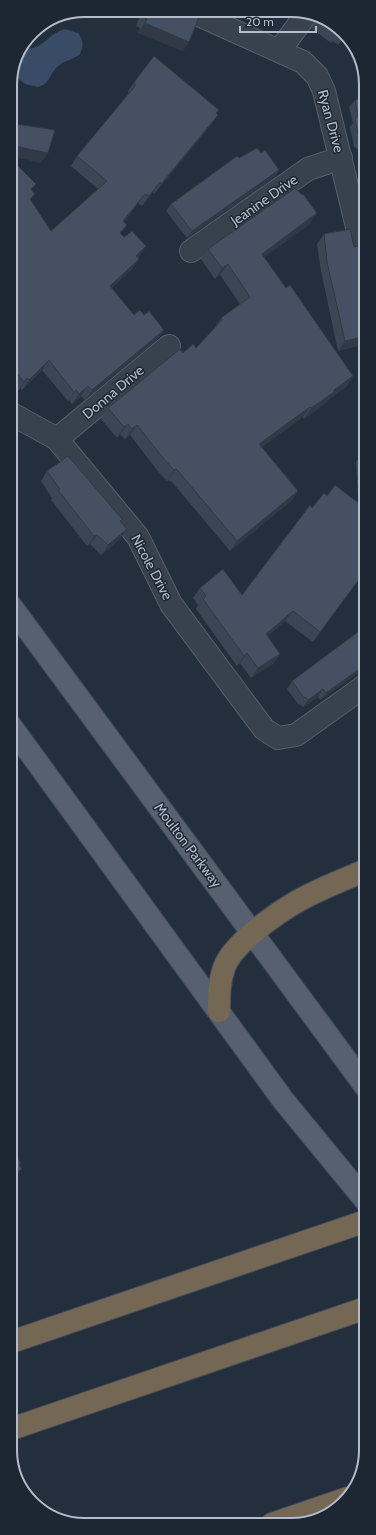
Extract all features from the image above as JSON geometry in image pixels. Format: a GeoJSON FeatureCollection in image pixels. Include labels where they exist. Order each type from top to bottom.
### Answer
{"type":"FeatureCollection","features":[{"type":"Feature","properties":{"kind":"highway"},"geometry":{"type":"LineString","coordinates":[[219,1011],[220,986],[224,967],[238,947],[253,932],[298,901],[359,873]]}},
{"type":"Feature","properties":{"kind":"highway"},"geometry":{"type":"LineString","coordinates":[[17,1340],[359,1223]]}},
{"type":"Feature","properties":{"kind":"highway"},"geometry":{"type":"LineString","coordinates":[[17,1427],[244,1351],[359,1310]]}},
{"type":"Feature","properties":{"kind":"highway"},"geometry":{"type":"LineString","coordinates":[[290,1518],[333,1503]]}},
{"type":"Feature","properties":{"kind":"main road","name":"Moulton Parkway"},"geometry":{"type":"LineString","coordinates":[[17,614],[359,1076]]}},
{"type":"Feature","properties":{"kind":"main road"},"geometry":{"type":"LineString","coordinates":[[17,735],[283,1100],[359,1192]]}},
{"type":"Feature","properties":{"kind":"street","name":"Ryan Drive"},"geometry":{"type":"LineString","coordinates":[[203,17],[303,62],[317,76],[324,91],[341,158],[359,215]]}},
{"type":"Feature","properties":{"kind":"street"},"geometry":{"type":"LineString","coordinates":[[279,51],[304,18]]}},
{"type":"Feature","properties":{"kind":"street","name":"Jeanine Drive"},"geometry":{"type":"LineString","coordinates":[[191,251],[308,169],[341,158]]}},
{"type":"Feature","properties":{"kind":"street","name":"Donna Drive"},"geometry":{"type":"LineString","coordinates":[[57,438],[169,346]]}},
{"type":"Feature","properties":{"kind":"street","name":"Nicole Drive"},"geometry":{"type":"LineString","coordinates":[[17,417],[57,438],[138,537],[171,604],[264,729],[278,738],[296,735],[359,690]]}},
{"type":"Feature","properties":{"kind":"water"},"geometry":{"type":"Polygon","coordinates":[[[65,29],[78,33],[82,40],[80,54],[66,61],[54,70],[42,86],[38,87],[25,84],[17,78],[19,68],[28,48],[36,47],[59,31],[65,29]]]}},
{"type":"Feature","properties":{"kind":"building"},"geometry":{"type":"Polygon","coordinates":[[[143,17],[199,17],[189,42],[145,23],[147,19],[143,17]]]}},
{"type":"Feature","properties":{"kind":"building"},"geometry":{"type":"Polygon","coordinates":[[[154,56],[219,110],[216,113],[218,115],[161,184],[160,182],[149,196],[145,194],[123,221],[127,225],[120,233],[124,237],[132,231],[146,246],[136,256],[139,259],[110,286],[134,315],[140,310],[144,315],[149,311],[164,330],[92,390],[88,386],[79,394],[76,390],[74,392],[49,360],[29,380],[27,378],[24,382],[17,374],[17,165],[36,184],[31,189],[35,194],[30,199],[51,231],[107,181],[77,156],[135,86],[135,81],[154,56]]]}},
{"type":"Feature","properties":{"kind":"building"},"geometry":{"type":"Polygon","coordinates":[[[359,99],[359,139],[355,119],[358,116],[355,100],[359,99]]]}},
{"type":"Feature","properties":{"kind":"building"},"geometry":{"type":"Polygon","coordinates":[[[17,124],[55,130],[48,153],[17,146],[17,124]]]}},
{"type":"Feature","properties":{"kind":"building"},"geometry":{"type":"Polygon","coordinates":[[[257,148],[261,153],[265,150],[279,170],[192,231],[171,204],[237,156],[239,158],[257,148]]]}},
{"type":"Feature","properties":{"kind":"building"},"geometry":{"type":"Polygon","coordinates":[[[295,188],[302,195],[303,194],[317,213],[262,254],[286,288],[290,285],[353,376],[334,390],[334,392],[311,408],[310,407],[259,444],[298,491],[237,541],[179,472],[176,469],[174,470],[164,459],[137,425],[132,429],[128,424],[124,427],[108,408],[180,349],[183,353],[193,344],[196,348],[222,320],[221,318],[250,297],[228,264],[222,268],[208,249],[295,188]]]}},
{"type":"Feature","properties":{"kind":"building"},"geometry":{"type":"Polygon","coordinates":[[[350,229],[354,247],[358,246],[359,338],[345,341],[327,262],[324,234],[350,229]]]}},
{"type":"Feature","properties":{"kind":"building"},"geometry":{"type":"Polygon","coordinates":[[[68,456],[122,519],[120,521],[127,529],[108,545],[97,535],[94,536],[58,490],[60,489],[47,471],[68,456]]]}},
{"type":"Feature","properties":{"kind":"building"},"geometry":{"type":"Polygon","coordinates":[[[335,485],[359,503],[359,579],[320,632],[293,611],[266,634],[280,654],[258,668],[247,653],[244,656],[203,599],[206,596],[200,588],[223,569],[242,595],[310,505],[312,508],[324,493],[327,496],[335,485]]]}},
{"type":"Feature","properties":{"kind":"building"},"geometry":{"type":"Polygon","coordinates":[[[359,631],[359,669],[326,693],[323,689],[308,700],[305,697],[304,698],[292,681],[359,631]]]}},
{"type":"Feature","properties":{"kind":"building"},"geometry":{"type":"Polygon","coordinates":[[[17,1157],[21,1163],[19,1165],[22,1169],[17,1173],[17,1157]]]}}]}
